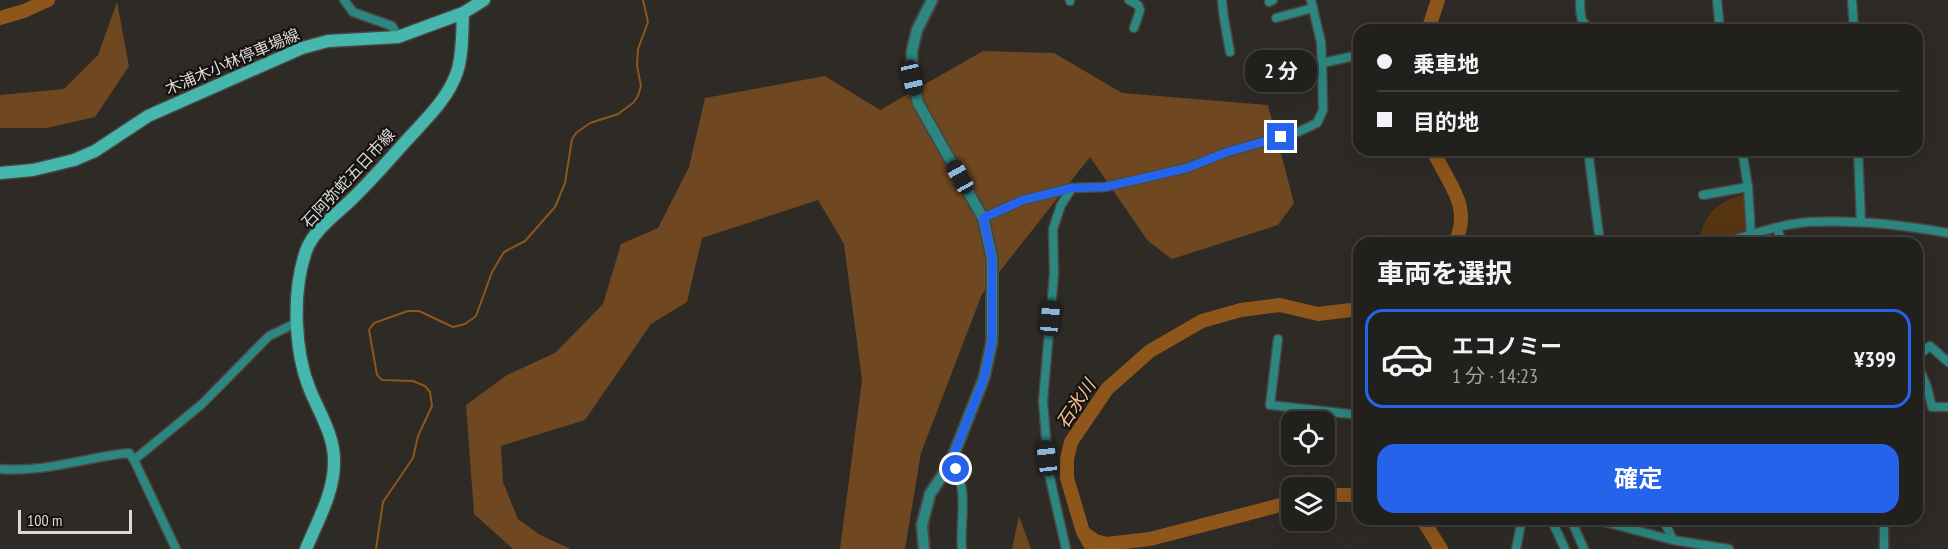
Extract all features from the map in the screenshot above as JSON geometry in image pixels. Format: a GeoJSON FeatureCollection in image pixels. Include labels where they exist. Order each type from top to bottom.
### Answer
{"type":"FeatureCollection","features":[{"type":"Feature","properties":{"kind":"main road","name":"木浦木小林停車場線"},"geometry":{"type":"LineString","coordinates":[[0,173],[33,170],[74,160],[95,151],[148,116],[302,48],[328,40],[398,37],[463,13],[484,0]]}},
{"type":"Feature","properties":{"kind":"main road","name":"石阿弥蛇五日市線"},"geometry":{"type":"LineString","coordinates":[[306,549],[326,500],[334,462],[327,426],[309,388],[296,323],[296,296],[300,270],[307,248],[319,231],[365,186],[444,98],[458,71],[463,13]]}},
{"type":"Feature","properties":{"kind":"street"},"geometry":{"type":"LineString","coordinates":[[344,0],[353,12],[392,26],[398,37]]}},
{"type":"Feature","properties":{"kind":"street"},"geometry":{"type":"LineString","coordinates":[[924,549],[922,525],[930,494],[950,464],[984,378],[992,341],[992,258],[983,218],[918,103],[912,78],[912,51],[917,30],[932,0]]}},
{"type":"Feature","properties":{"kind":"street"},"geometry":{"type":"LineString","coordinates":[[1129,0],[1138,5],[1140,10],[1134,28]]}},
{"type":"Feature","properties":{"kind":"street"},"geometry":{"type":"LineString","coordinates":[[1222,0],[1222,18],[1226,23],[1230,52]]}},
{"type":"Feature","properties":{"kind":"street"},"geometry":{"type":"LineString","coordinates":[[1580,0],[1584,24]]}},
{"type":"Feature","properties":{"kind":"street"},"geometry":{"type":"LineString","coordinates":[[1717,0],[1719,24]]}},
{"type":"Feature","properties":{"kind":"street"},"geometry":{"type":"LineString","coordinates":[[1852,0],[1854,24]]}},
{"type":"Feature","properties":{"kind":"street"},"geometry":{"type":"LineString","coordinates":[[983,218],[1023,200],[1072,188],[1105,187],[1187,168],[1227,152],[1298,132],[1317,123],[1323,110],[1322,63],[1321,42],[1312,2],[1276,18]]}},
{"type":"Feature","properties":{"kind":"street"},"geometry":{"type":"LineString","coordinates":[[1322,63],[1353,57]]}},
{"type":"Feature","properties":{"kind":"street"},"geometry":{"type":"LineString","coordinates":[[1589,156],[1599,237]]}},
{"type":"Feature","properties":{"kind":"street"},"geometry":{"type":"LineString","coordinates":[[1743,156],[1748,187],[1751,235]]}},
{"type":"Feature","properties":{"kind":"street"},"geometry":{"type":"LineString","coordinates":[[1858,156],[1861,222]]}},
{"type":"Feature","properties":{"kind":"street"},"geometry":{"type":"LineString","coordinates":[[1703,195],[1748,187]]}},
{"type":"Feature","properties":{"kind":"street"},"geometry":{"type":"LineString","coordinates":[[1066,549],[1049,474],[1043,401],[1054,274],[1053,229],[1061,205],[1072,188]]}},
{"type":"Feature","properties":{"kind":"street"},"geometry":{"type":"LineString","coordinates":[[1744,237],[1808,222],[1861,222],[1948,233]]}},
{"type":"Feature","properties":{"kind":"street"},"geometry":{"type":"LineString","coordinates":[[1778,228],[1780,237]]}},
{"type":"Feature","properties":{"kind":"street"},"geometry":{"type":"LineString","coordinates":[[134,460],[202,404],[269,336],[296,323]]}},
{"type":"Feature","properties":{"kind":"street"},"geometry":{"type":"LineString","coordinates":[[1278,339],[1270,405],[1353,414]]}},
{"type":"Feature","properties":{"kind":"street"},"geometry":{"type":"LineString","coordinates":[[1923,351],[1930,346],[1948,362]]}},
{"type":"Feature","properties":{"kind":"street"},"geometry":{"type":"LineString","coordinates":[[1923,377],[1932,407],[1948,407]]}},
{"type":"Feature","properties":{"kind":"street"},"geometry":{"type":"LineString","coordinates":[[0,469],[40,468],[129,453],[176,549]]}},
{"type":"Feature","properties":{"kind":"street"},"geometry":{"type":"LineString","coordinates":[[950,464],[956,469],[962,491],[962,549]]}},
{"type":"Feature","properties":{"kind":"street"},"geometry":{"type":"LineString","coordinates":[[1516,549],[1520,525]]}},
{"type":"Feature","properties":{"kind":"street"},"geometry":{"type":"LineString","coordinates":[[1554,525],[1565,549]]}},
{"type":"Feature","properties":{"kind":"street"},"geometry":{"type":"LineString","coordinates":[[1577,525],[1584,549]]}},
{"type":"Feature","properties":{"kind":"street"},"geometry":{"type":"LineString","coordinates":[[1616,525],[1673,540],[1729,549]]}},
{"type":"Feature","properties":{"kind":"street"},"geometry":{"type":"LineString","coordinates":[[1667,525],[1673,540]]}},
{"type":"Feature","properties":{"kind":"street"},"geometry":{"type":"LineString","coordinates":[[1884,525],[1884,549]]}},
{"type":"Feature","properties":{"kind":"shaded area"},"geometry":{"type":"Polygon","coordinates":[[[117,2],[129,66],[95,117],[47,128],[0,128],[0,95],[64,89],[98,55],[117,2]]]}},
{"type":"Feature","properties":{"kind":"shaded area"},"geometry":{"type":"Polygon","coordinates":[[[983,51],[1054,53],[1122,93],[1268,105],[1294,203],[1278,225],[1172,259],[1148,241],[1090,157],[982,294],[921,453],[905,549],[840,549],[862,380],[844,244],[818,200],[702,238],[687,302],[651,324],[585,420],[501,446],[503,482],[518,519],[540,535],[571,549],[513,549],[474,514],[466,405],[507,375],[555,353],[603,304],[621,244],[658,228],[689,167],[705,98],[825,76],[880,110],[983,51]]]}},
{"type":"Feature","properties":{"kind":"shaded area"},"geometry":{"type":"Polygon","coordinates":[[[1745,195],[1751,237],[1700,237],[1713,210],[1727,200],[1745,195]]]}},
{"type":"Feature","properties":{"kind":"shaded area"},"geometry":{"type":"Polygon","coordinates":[[[1019,516],[1031,549],[1012,549],[1019,516]]]}},
{"type":"Feature","properties":{"kind":"waterway"},"geometry":{"type":"LineString","coordinates":[[0,18],[24,11],[48,0]]}},
{"type":"Feature","properties":{"kind":"waterway"},"geometry":{"type":"LineString","coordinates":[[376,549],[383,502],[413,458],[418,436],[432,406],[430,392],[425,386],[413,381],[382,380],[377,375],[369,330],[374,323],[408,311],[419,311],[453,327],[465,324],[476,316],[492,272],[504,252],[525,241],[555,207],[565,183],[572,139],[576,133],[590,123],[618,114],[633,103],[638,96],[641,86],[637,66],[638,49],[648,22],[643,0]]}},
{"type":"Feature","properties":{"kind":"waterway","name":"石氷川"},"geometry":{"type":"LineString","coordinates":[[1430,24],[1438,0]]}},
{"type":"Feature","properties":{"kind":"waterway","name":"石氷川"},"geometry":{"type":"LineString","coordinates":[[1436,156],[1460,206],[1460,229],[1457,237]]}},
{"type":"Feature","properties":{"kind":"waterway","name":"石氷川"},"geometry":{"type":"LineString","coordinates":[[1093,549],[1083,532],[1067,478],[1067,459],[1071,442],[1107,389],[1150,351],[1202,321],[1241,310],[1280,305],[1318,314],[1353,310]]}},
{"type":"Feature","properties":{"kind":"waterway","name":"石氷川"},"geometry":{"type":"LineString","coordinates":[[1335,495],[1353,495]]}},
{"type":"Feature","properties":{"kind":"waterway","name":"石氷川"},"geometry":{"type":"LineString","coordinates":[[1084,533],[1095,541],[1107,544],[1150,539],[1281,505]]}},
{"type":"Feature","properties":{"kind":"waterway","name":"石氷川"},"geometry":{"type":"LineString","coordinates":[[1426,525],[1441,549]]}},
{"type":"Feature","properties":{"kind":"route"},"geometry":{"type":"LineString","coordinates":[[956,469],[950,464],[984,378],[992,341],[992,258],[983,218],[1023,200],[1072,188],[1105,187],[1187,168],[1227,152],[1281,137]]}}]}
